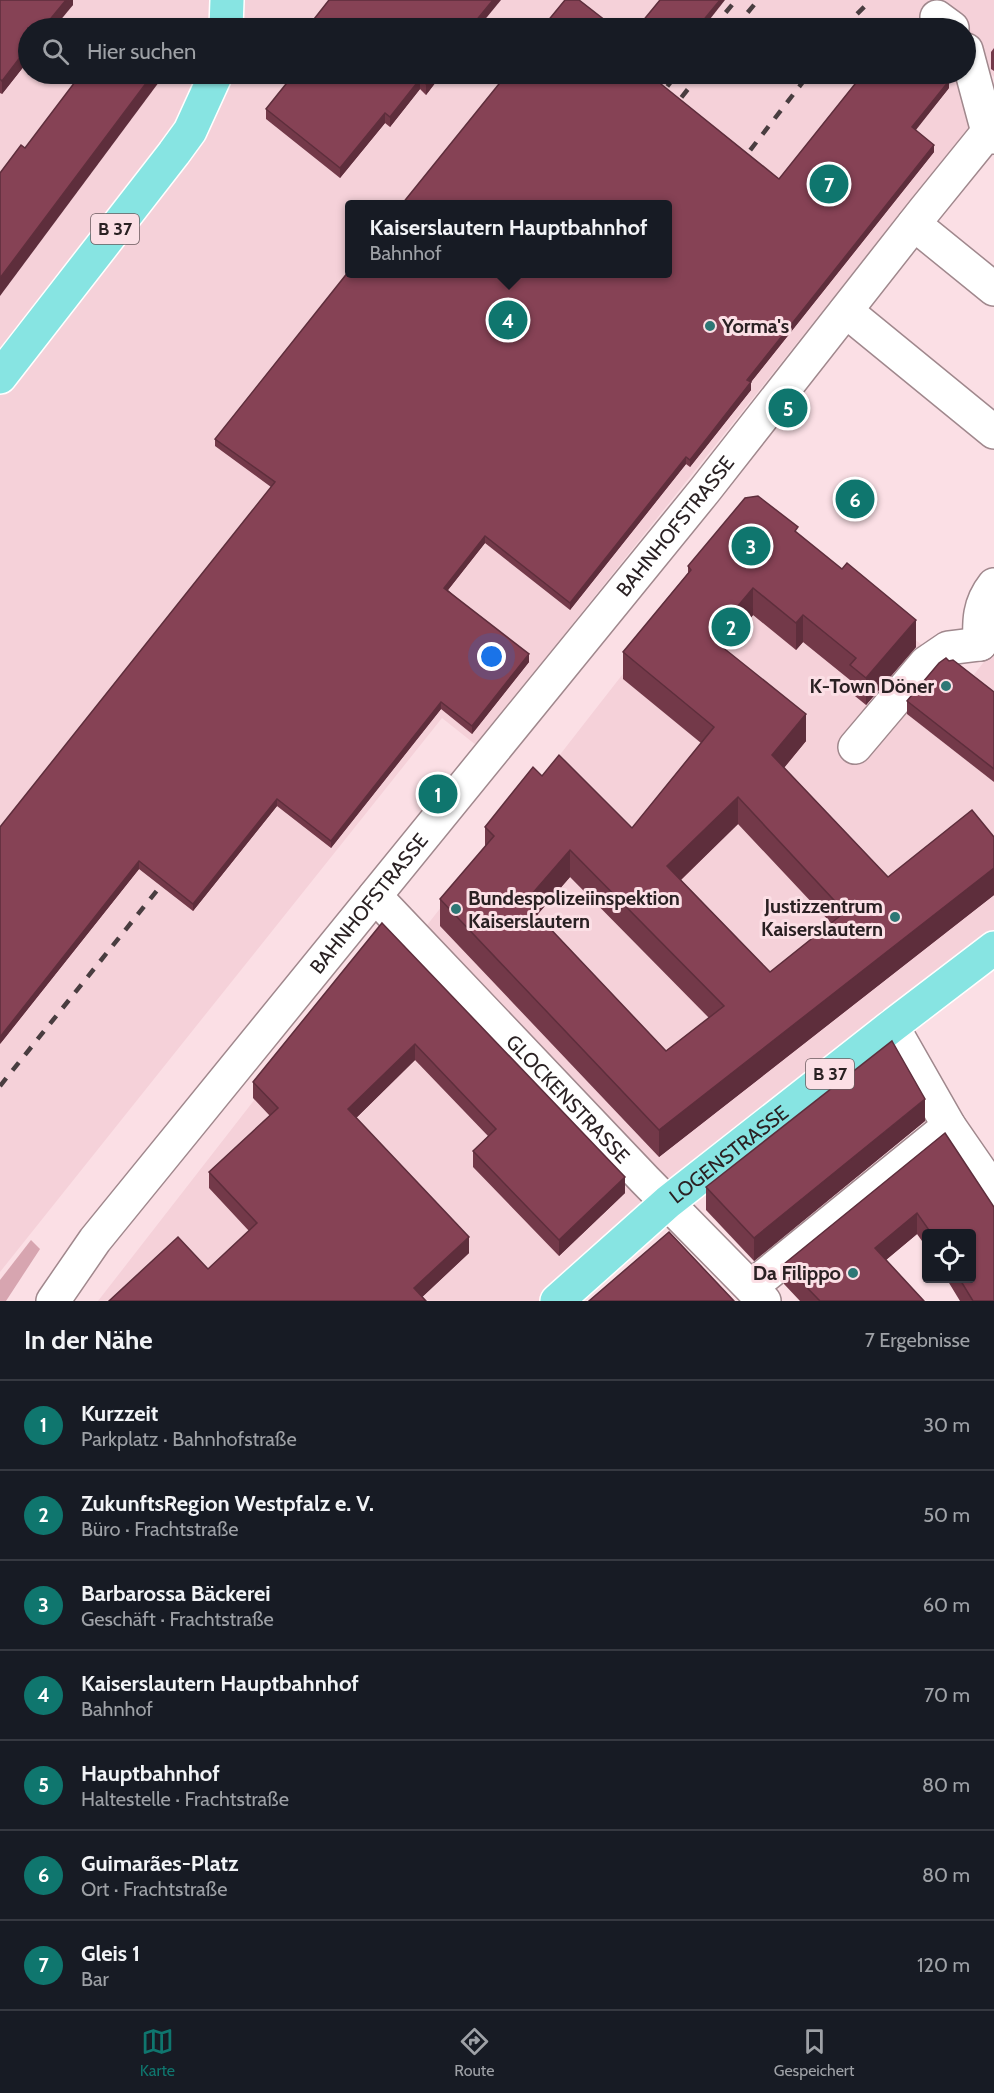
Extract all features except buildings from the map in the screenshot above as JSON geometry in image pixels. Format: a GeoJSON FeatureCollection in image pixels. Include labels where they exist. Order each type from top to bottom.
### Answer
{"type":"FeatureCollection","features":[{"type":"Feature","properties":{"kind":"main road"},"geometry":{"type":"LineString","coordinates":[[226,18],[227,0]]}},
{"type":"Feature","properties":{"kind":"main road","name":"B 37"},"geometry":{"type":"LineString","coordinates":[[0,377],[190,131],[211,84]]}},
{"type":"Feature","properties":{"kind":"main road","name":"LOGENSTRASSE"},"geometry":{"type":"LineString","coordinates":[[557,1301],[668,1202],[994,948]]}},
{"type":"Feature","properties":{"kind":"street"},"geometry":{"type":"LineString","coordinates":[[976,84],[991,134]]}},
{"type":"Feature","properties":{"kind":"street","name":"BAHNHOFSTRASSE"},"geometry":{"type":"LineString","coordinates":[[54,1301],[95,1240],[561,669],[919,217],[991,134]]}},
{"type":"Feature","properties":{"kind":"street"},"geometry":{"type":"LineString","coordinates":[[919,217],[994,267]]}},
{"type":"Feature","properties":{"kind":"street"},"geometry":{"type":"LineString","coordinates":[[919,217],[994,289]]}},
{"type":"Feature","properties":{"kind":"street"},"geometry":{"type":"LineString","coordinates":[[846,312],[994,432]]}},
{"type":"Feature","properties":{"kind":"street"},"geometry":{"type":"LineString","coordinates":[[855,747],[926,663],[948,648],[987,650],[979,618],[987,593],[994,585]]}},
{"type":"Feature","properties":{"kind":"street","name":"GLOCKENSTRASSE"},"geometry":{"type":"LineString","coordinates":[[375,896],[758,1294]]}},
{"type":"Feature","properties":{"kind":"street"},"geometry":{"type":"LineString","coordinates":[[891,1026],[949,1126],[994,1191]]}},
{"type":"Feature","properties":{"kind":"street"},"geometry":{"type":"LineString","coordinates":[[758,1294],[949,1126]]}},
{"type":"Feature","properties":{"kind":"shaded area"},"geometry":{"type":"Polygon","coordinates":[[[0,0],[994,0],[994,77],[988,70],[994,96],[476,745],[442,718],[0,1272],[0,0]]]}},
{"type":"Feature","properties":{"kind":"shaded area"},"geometry":{"type":"Polygon","coordinates":[[[751,514],[969,681],[994,649],[994,930],[896,1004],[541,1301],[98,1301],[381,937],[403,956],[686,593],[751,514]]]}},
{"type":"Feature","properties":{"kind":"shaded area"},"geometry":{"type":"Polygon","coordinates":[[[31,1240],[40,1249],[6,1301],[0,1301],[0,1280],[31,1240]]]}},
{"type":"Feature","properties":{"kind":"railway"},"geometry":{"type":"LineString","coordinates":[[721,18],[736,0]]}},
{"type":"Feature","properties":{"kind":"railway"},"geometry":{"type":"LineString","coordinates":[[743,18],[758,0]]}},
{"type":"Feature","properties":{"kind":"railway"},"geometry":{"type":"LineString","coordinates":[[853,18],[871,0]]}},
{"type":"Feature","properties":{"kind":"railway"},"geometry":{"type":"LineString","coordinates":[[655,102],[669,84]]}},
{"type":"Feature","properties":{"kind":"railway"},"geometry":{"type":"LineString","coordinates":[[669,113],[692,84]]}},
{"type":"Feature","properties":{"kind":"railway"},"geometry":{"type":"LineString","coordinates":[[738,166],[801,84]]}},
{"type":"Feature","properties":{"kind":"railway"},"geometry":{"type":"LineString","coordinates":[[0,1086],[171,873]]}},
{"type":"Feature","properties":{"kind":"place","name":"Gleis 1"},"geometry":{"type":"Point","coordinates":[829,184]}},
{"type":"Feature","properties":{"kind":"place","name":"Kaiserslautern Hauptbahnhof"},"geometry":{"type":"Point","coordinates":[508,320]}},
{"type":"Feature","properties":{"kind":"place","name":"Yorma's"},"geometry":{"type":"Point","coordinates":[710,326]}},
{"type":"Feature","properties":{"kind":"place","name":"Hauptbahnhof"},"geometry":{"type":"Point","coordinates":[788,408]}},
{"type":"Feature","properties":{"kind":"place","name":"Guimarães-Platz"},"geometry":{"type":"Point","coordinates":[855,499]}},
{"type":"Feature","properties":{"kind":"place","name":"Barbarossa Bäckerei"},"geometry":{"type":"Point","coordinates":[751,546]}},
{"type":"Feature","properties":{"kind":"place","name":"ZukunftsRegion Westpfalz e. V."},"geometry":{"type":"Point","coordinates":[731,627]}},
{"type":"Feature","properties":{"kind":"place","name":"K-Town Döner"},"geometry":{"type":"Point","coordinates":[946,686]}},
{"type":"Feature","properties":{"kind":"place","name":"Kurzzeit"},"geometry":{"type":"Point","coordinates":[438,794]}},
{"type":"Feature","properties":{"kind":"place","name":"Bundespolizeiinspektion Kaiserslautern"},"geometry":{"type":"Point","coordinates":[456,909]}},
{"type":"Feature","properties":{"kind":"place","name":"Justizzentrum Kaiserslautern"},"geometry":{"type":"Point","coordinates":[895,917]}},
{"type":"Feature","properties":{"kind":"place","name":"Da Filippo"},"geometry":{"type":"Point","coordinates":[853,1273]}}]}
